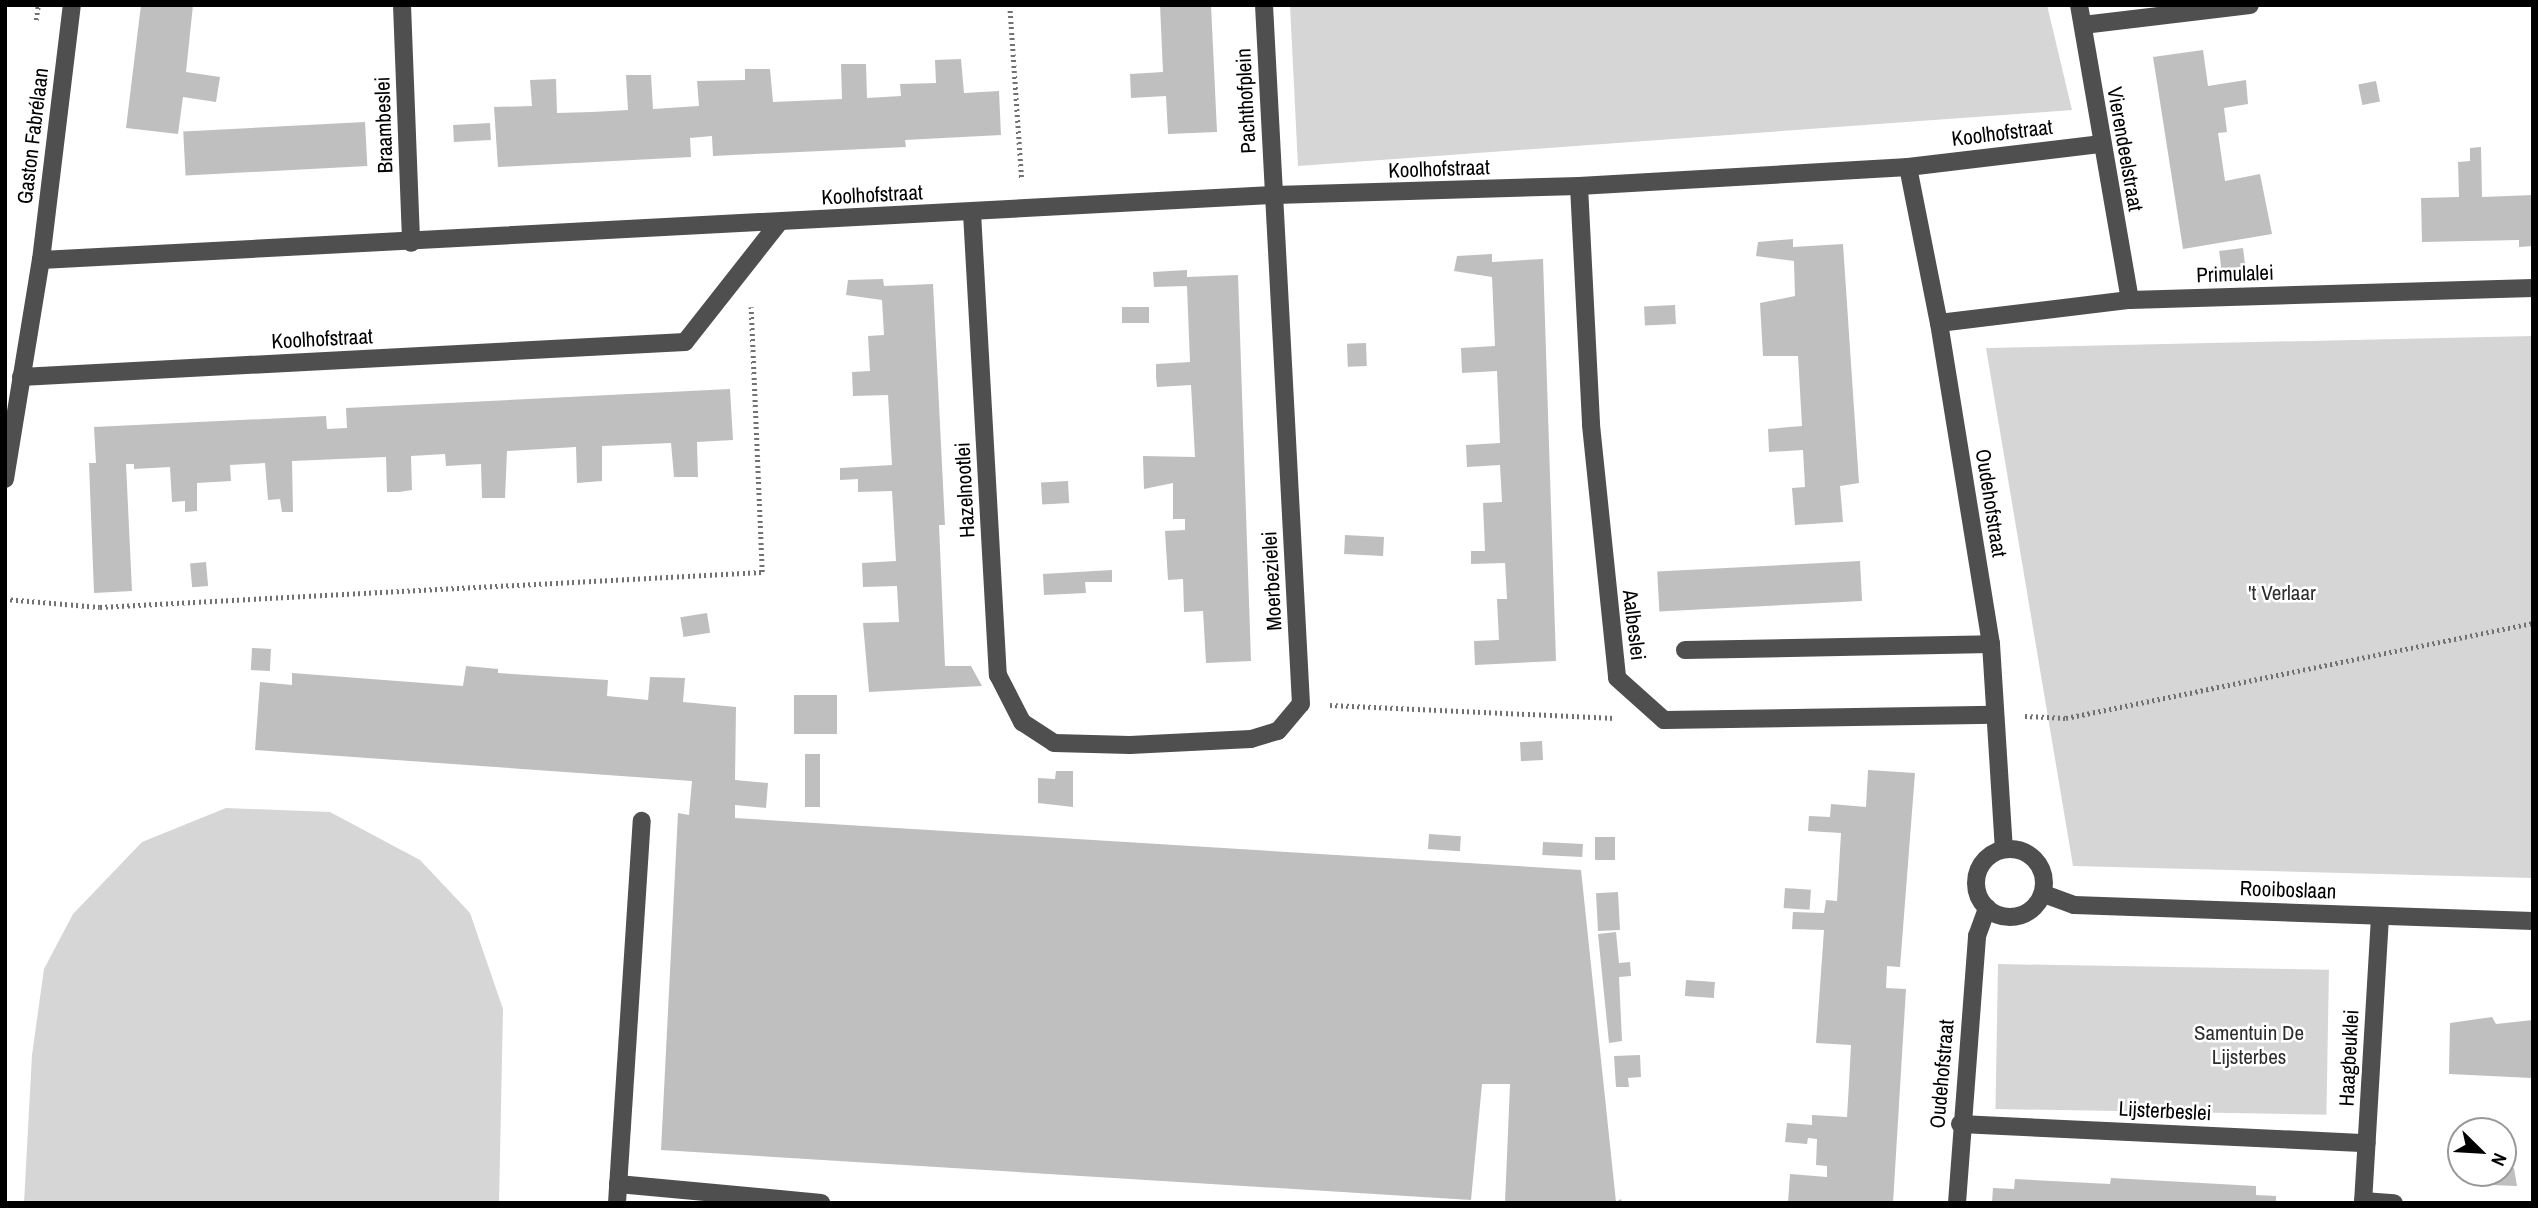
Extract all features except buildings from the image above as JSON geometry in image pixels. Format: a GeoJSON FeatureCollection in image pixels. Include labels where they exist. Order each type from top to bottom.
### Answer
{"type":"FeatureCollection","features":[{"type":"Feature","properties":{"kind":"street","name":"Gaston Fabrélaan"},"geometry":{"type":"LineString","coordinates":[[5,479],[41,260],[72,5]]}},
{"type":"Feature","properties":{"kind":"street","name":"Braambeslei"},"geometry":{"type":"LineString","coordinates":[[402,5],[411,243]]}},
{"type":"Feature","properties":{"kind":"street","name":"Pachthofplein"},"geometry":{"type":"LineString","coordinates":[[1264,5],[1275,195]]}},
{"type":"Feature","properties":{"kind":"street","name":"Vierendeelstraat"},"geometry":{"type":"LineString","coordinates":[[2079,5],[2100,144],[2130,300]]}},
{"type":"Feature","properties":{"kind":"street"},"geometry":{"type":"LineString","coordinates":[[2083,25],[2250,5]]}},
{"type":"Feature","properties":{"kind":"street","name":"Koolhofstraat"},"geometry":{"type":"LineString","coordinates":[[41,260],[411,243],[1275,195],[1579,186],[1908,167],[2100,144]]}},
{"type":"Feature","properties":{"kind":"street","name":"Oudehofstraat"},"geometry":{"type":"LineString","coordinates":[[1908,167],[1939,323],[1991,644],[2004,849]]}},
{"type":"Feature","properties":{"kind":"street","name":"Aalbeslei"},"geometry":{"type":"LineString","coordinates":[[1579,186],[1596,489],[1617,678],[1664,720]]}},
{"type":"Feature","properties":{"kind":"street","name":"Moerbezielei"},"geometry":{"type":"LineString","coordinates":[[1275,195],[1301,704]]}},
{"type":"Feature","properties":{"kind":"street","name":"Hazelnootlei"},"geometry":{"type":"LineString","coordinates":[[972,213],[998,675],[1022,722],[1054,743],[1130,745],[1251,739],[1278,731],[1301,704]]}},
{"type":"Feature","properties":{"kind":"street","name":"Koolhofstraat"},"geometry":{"type":"LineString","coordinates":[[21,377],[685,342],[778,223]]}},
{"type":"Feature","properties":{"kind":"street","name":"Primulalei"},"geometry":{"type":"LineString","coordinates":[[1939,323],[2130,300],[2533,288]]}},
{"type":"Feature","properties":{"kind":"street"},"geometry":{"type":"LineString","coordinates":[[1685,650],[1991,644]]}},
{"type":"Feature","properties":{"kind":"street"},"geometry":{"type":"LineString","coordinates":[[1664,720],[1994,715]]}},
{"type":"Feature","properties":{"kind":"street"},"geometry":{"type":"LineString","coordinates":[[617,1203],[642,821]]}},
{"type":"Feature","properties":{"kind":"street"},"geometry":{"type":"LineString","coordinates":[[2004,849],[2027,853],[2043,870],[2044,894],[2038,904],[2019,916],[2008,918],[1987,908],[1976,890],[1979,868],[1994,853],[2004,849]]}},
{"type":"Feature","properties":{"kind":"street","name":"Rooiboslaan"},"geometry":{"type":"LineString","coordinates":[[2044,894],[2074,905],[2533,921]]}},
{"type":"Feature","properties":{"kind":"street","name":"Oudehofstraat"},"geometry":{"type":"LineString","coordinates":[[1957,1203],[1960,1124],[1977,936],[1987,908]]}},
{"type":"Feature","properties":{"kind":"street","name":"Haagbeuklei"},"geometry":{"type":"LineString","coordinates":[[2363,1202],[2380,916]]}},
{"type":"Feature","properties":{"kind":"street","name":"Lijsterbeslei"},"geometry":{"type":"LineString","coordinates":[[1960,1124],[2367,1143]]}},
{"type":"Feature","properties":{"kind":"street"},"geometry":{"type":"LineString","coordinates":[[618,1184],[821,1203]]}},
{"type":"Feature","properties":{"kind":"street"},"geometry":{"type":"LineString","coordinates":[[2363,1202],[2394,1203]]}},
{"type":"Feature","properties":{"kind":"path"},"geometry":{"type":"LineString","coordinates":[[1010,5],[1024,208]]}},
{"type":"Feature","properties":{"kind":"path"},"geometry":{"type":"LineString","coordinates":[[5,599],[100,607],[762,572],[752,313],[743,268]]}},
{"type":"Feature","properties":{"kind":"path"},"geometry":{"type":"LineString","coordinates":[[1994,715],[2066,718],[2533,623]]}},
{"type":"Feature","properties":{"kind":"path"},"geometry":{"type":"LineString","coordinates":[[1301,704],[1664,720]]}},
{"type":"Feature","properties":{"kind":"green space"},"geometry":{"type":"Polygon","coordinates":[[[1290,5],[2047,5],[2072,110],[1298,166],[1290,5]]]}},
{"type":"Feature","properties":{"kind":"green space","name":"'t Verlaar"},"geometry":{"type":"Polygon","coordinates":[[[2533,336],[2533,878],[2073,866],[1986,348],[2533,336]]]}},
{"type":"Feature","properties":{"kind":"green space"},"geometry":{"type":"Polygon","coordinates":[[[226,808],[330,812],[420,860],[470,913],[503,1009],[499,1203],[24,1203],[32,1055],[44,969],[73,914],[142,842],[226,808]]]}},
{"type":"Feature","properties":{"kind":"green space","name":"Samentuin De Lijsterbes"},"geometry":{"type":"Polygon","coordinates":[[[1998,964],[2329,970],[2326,1115],[1995,1109],[1998,964]]]}}]}
